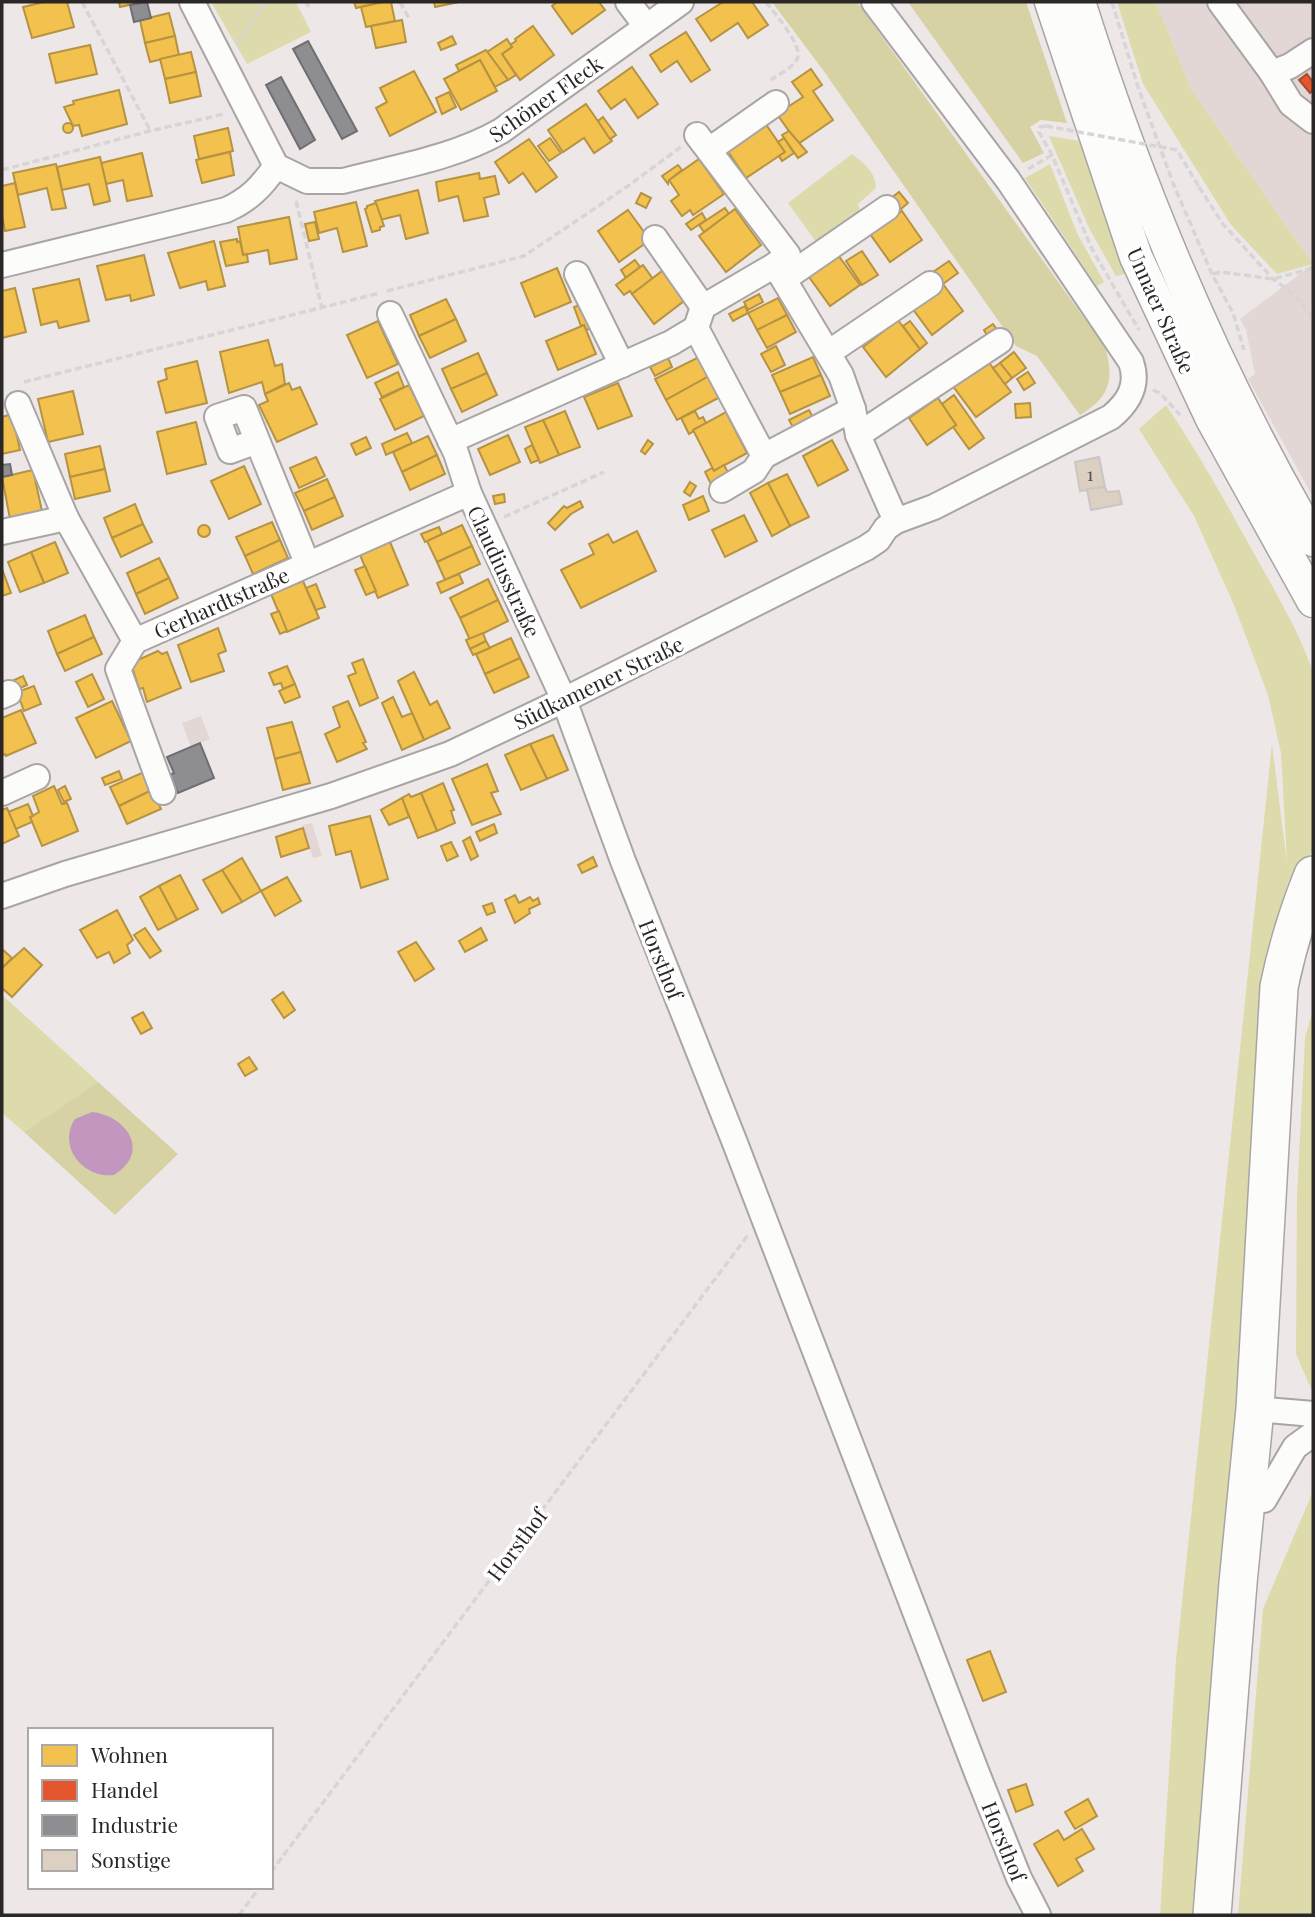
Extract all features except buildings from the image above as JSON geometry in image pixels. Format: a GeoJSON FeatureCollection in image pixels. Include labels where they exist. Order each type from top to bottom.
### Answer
{"type":"FeatureCollection","features":[{"type":"Feature","properties":{"kind":"highway"},"geometry":{"type":"LineString","coordinates":[[1226,1915],[1247,1645],[1264,1500],[1279,987],[1287,950],[1313,875]]}},
{"type":"Feature","properties":{"kind":"highway"},"geometry":{"type":"LineString","coordinates":[[1212,1915],[1238,1583],[1265,1410],[1288,1160],[1294,998],[1303,954],[1313,932]]}},
{"type":"Feature","properties":{"kind":"main road","name":"Unnaer Straße"},"geometry":{"type":"LineString","coordinates":[[1051,2],[1136,257],[1212,419],[1313,601]]}},
{"type":"Feature","properties":{"kind":"main road","name":"Unnaer Straße"},"geometry":{"type":"LineString","coordinates":[[1079,2],[1101,70],[1168,248],[1242,407],[1313,540]]}},
{"type":"Feature","properties":{"kind":"street"},"geometry":{"type":"LineString","coordinates":[[2,265],[226,210],[242,203],[283,170],[192,2]]}},
{"type":"Feature","properties":{"kind":"street"},"geometry":{"type":"LineString","coordinates":[[628,2],[646,26]]}},
{"type":"Feature","properties":{"kind":"street","name":"Schöner Fleck"},"geometry":{"type":"LineString","coordinates":[[283,170],[307,181],[343,181],[482,142],[681,2]]}},
{"type":"Feature","properties":{"kind":"street"},"geometry":{"type":"LineString","coordinates":[[874,2],[1008,180],[1131,362],[1134,377]]}},
{"type":"Feature","properties":{"kind":"street"},"geometry":{"type":"LineString","coordinates":[[1220,2],[1272,73],[1291,104],[1313,121]]}},
{"type":"Feature","properties":{"kind":"street"},"geometry":{"type":"LineString","coordinates":[[1272,73],[1313,51]]}},
{"type":"Feature","properties":{"kind":"street"},"geometry":{"type":"LineString","coordinates":[[770,95],[703,142],[788,254],[779,272]]}},
{"type":"Feature","properties":{"kind":"street"},"geometry":{"type":"LineString","coordinates":[[450,441],[671,344],[700,317],[887,208]]}},
{"type":"Feature","properties":{"kind":"street"},"geometry":{"type":"LineString","coordinates":[[654,238],[700,317],[764,456]]}},
{"type":"Feature","properties":{"kind":"street"},"geometry":{"type":"LineString","coordinates":[[779,272],[841,375],[853,409],[858,435],[895,521]]}},
{"type":"Feature","properties":{"kind":"street"},"geometry":{"type":"LineString","coordinates":[[577,274],[622,365]]}},
{"type":"Feature","properties":{"kind":"street"},"geometry":{"type":"LineString","coordinates":[[828,353],[930,284]]}},
{"type":"Feature","properties":{"kind":"street","name":"Claudiusstraße"},"geometry":{"type":"LineString","coordinates":[[390,314],[450,441],[469,493],[564,700]]}},
{"type":"Feature","properties":{"kind":"street"},"geometry":{"type":"LineString","coordinates":[[858,435],[1000,341]]}},
{"type":"Feature","properties":{"kind":"street","name":"Südkamener Straße"},"geometry":{"type":"LineString","coordinates":[[2,896],[65,874],[331,796],[450,754],[564,700],[866,548],[878,540],[895,521],[934,507],[1111,417],[1123,408],[1129,398],[1134,377]]}},
{"type":"Feature","properties":{"kind":"street","name":"Gerhardtstraße"},"geometry":{"type":"LineString","coordinates":[[15,394],[66,518],[135,640]]}},
{"type":"Feature","properties":{"kind":"street"},"geometry":{"type":"LineString","coordinates":[[722,490],[754,471],[764,456],[853,409]]}},
{"type":"Feature","properties":{"kind":"street","name":"Gerhardtstraße"},"geometry":{"type":"LineString","coordinates":[[257,440],[307,563]]}},
{"type":"Feature","properties":{"kind":"street","name":"Gerhardtstraße"},"geometry":{"type":"LineString","coordinates":[[163,792],[118,669],[135,640],[469,493]]}},
{"type":"Feature","properties":{"kind":"street"},"geometry":{"type":"LineString","coordinates":[[2,531],[66,518]]}},
{"type":"Feature","properties":{"kind":"street","name":"Horsthof"},"geometry":{"type":"LineString","coordinates":[[564,700],[623,861],[735,1143],[982,1784],[1019,1878],[1038,1915]]}},
{"type":"Feature","properties":{"kind":"street"},"geometry":{"type":"LineString","coordinates":[[2,793],[37,777]]}},
{"type":"Feature","properties":{"kind":"street"},"geometry":{"type":"LineString","coordinates":[[1265,1410],[1313,1414]]}},
{"type":"Feature","properties":{"kind":"street"},"geometry":{"type":"LineString","coordinates":[[1264,1500],[1296,1447],[1313,1434]]}},
{"type":"Feature","properties":{"kind":"path"},"geometry":{"type":"LineString","coordinates":[[82,2],[150,131]]}},
{"type":"Feature","properties":{"kind":"path"},"geometry":{"type":"LineString","coordinates":[[225,63],[265,2]]}},
{"type":"Feature","properties":{"kind":"path"},"geometry":{"type":"LineString","coordinates":[[306,2],[309,7]]}},
{"type":"Feature","properties":{"kind":"path"},"geometry":{"type":"LineString","coordinates":[[400,2],[410,20]]}},
{"type":"Feature","properties":{"kind":"path"},"geometry":{"type":"LineString","coordinates":[[766,2],[797,45],[799,54],[796,62],[770,95]]}},
{"type":"Feature","properties":{"kind":"path"},"geometry":{"type":"LineString","coordinates":[[1112,2],[1173,183],[1212,274],[1220,272],[1273,279],[1313,268]]}},
{"type":"Feature","properties":{"kind":"path"},"geometry":{"type":"LineString","coordinates":[[2,170],[248,108]]}},
{"type":"Feature","properties":{"kind":"path"},"geometry":{"type":"LineString","coordinates":[[1142,336],[1092,249],[1052,155],[1039,132],[1040,127],[1046,125],[1177,150],[1223,225],[1273,279],[1296,296],[1311,317]]}},
{"type":"Feature","properties":{"kind":"path"},"geometry":{"type":"LineString","coordinates":[[15,394],[322,308],[524,256],[628,187],[703,142]]}},
{"type":"Feature","properties":{"kind":"path"},"geometry":{"type":"LineString","coordinates":[[1008,180],[1052,155]]}},
{"type":"Feature","properties":{"kind":"path"},"geometry":{"type":"LineString","coordinates":[[283,170],[322,308]]}},
{"type":"Feature","properties":{"kind":"path"},"geometry":{"type":"LineString","coordinates":[[1134,377],[1160,393],[1181,416]]}},
{"type":"Feature","properties":{"kind":"path"},"geometry":{"type":"LineString","coordinates":[[485,526],[604,472]]}},
{"type":"Feature","properties":{"kind":"path","name":"Horsthof"},"geometry":{"type":"LineString","coordinates":[[273,1869],[762,1217]]}},
{"type":"Feature","properties":{"kind":"path"},"geometry":{"type":"LineString","coordinates":[[239,1915],[258,1889]]}},
{"type":"Feature","properties":{"kind":"shaded area"},"geometry":{"type":"Polygon","coordinates":[[[211,2],[296,2],[311,32],[247,64],[211,2]]]}},
{"type":"Feature","properties":{"kind":"shaded area"},"geometry":{"type":"Polygon","coordinates":[[[772,2],[857,2],[1105,347],[1109,379],[1103,395],[1090,409],[1080,415],[1037,356],[1016,346],[823,70],[772,2]]]}},
{"type":"Feature","properties":{"kind":"shaded area"},"geometry":{"type":"Polygon","coordinates":[[[908,2],[1026,2],[1067,123],[1041,120],[1030,127],[1044,153],[1023,163],[908,2]]]}},
{"type":"Feature","properties":{"kind":"shaded area"},"geometry":{"type":"Polygon","coordinates":[[[1117,2],[1156,2],[1191,89],[1313,264],[1277,274],[1231,225],[1143,84],[1117,2]]]}},
{"type":"Feature","properties":{"kind":"shaded area"},"geometry":{"type":"Polygon","coordinates":[[[1156,2],[1313,2],[1313,264],[1191,89],[1156,2]]]}},
{"type":"Feature","properties":{"kind":"shaded area"},"geometry":{"type":"Polygon","coordinates":[[[1049,136],[1080,141],[1127,273],[1116,276],[1089,228],[1049,136]]]}},
{"type":"Feature","properties":{"kind":"shaded area"},"geometry":{"type":"Polygon","coordinates":[[[852,154],[871,172],[876,188],[858,204],[860,211],[816,242],[788,203],[852,154]]]}},
{"type":"Feature","properties":{"kind":"shaded area"},"geometry":{"type":"Polygon","coordinates":[[[1050,164],[1077,233],[1104,282],[1097,286],[1025,178],[1050,164]]]}},
{"type":"Feature","properties":{"kind":"shaded area"},"geometry":{"type":"Polygon","coordinates":[[[1313,264],[1313,497],[1248,379],[1255,374],[1246,330],[1240,319],[1313,264]]]}},
{"type":"Feature","properties":{"kind":"shaded area"},"geometry":{"type":"Polygon","coordinates":[[[1166,405],[1210,475],[1276,593],[1313,672],[1313,847],[1310,855],[1288,882],[1281,909],[1200,1915],[1160,1915],[1176,1660],[1272,744],[1287,863],[1281,753],[1268,695],[1234,605],[1194,516],[1139,429],[1166,405]]]}},
{"type":"Feature","properties":{"kind":"shaded area"},"geometry":{"type":"Polygon","coordinates":[[[201,716],[210,739],[191,747],[182,723],[201,716]]]}},
{"type":"Feature","properties":{"kind":"shaded area"},"geometry":{"type":"Polygon","coordinates":[[[312,823],[322,856],[313,858],[302,825],[312,823]]]}},
{"type":"Feature","properties":{"kind":"shaded area"},"geometry":{"type":"Polygon","coordinates":[[[2,995],[98,1082],[24,1132],[2,1113],[2,995]]]}},
{"type":"Feature","properties":{"kind":"shaded area"},"geometry":{"type":"Polygon","coordinates":[[[1313,1010],[1313,1393],[1296,1354],[1297,1197],[1305,1038],[1313,1010]]]}},
{"type":"Feature","properties":{"kind":"shaded area"},"geometry":{"type":"Polygon","coordinates":[[[98,1082],[178,1154],[115,1215],[24,1132],[98,1082]]]}},
{"type":"Feature","properties":{"kind":"shaded area"},"geometry":{"type":"Polygon","coordinates":[[[92,1112],[115,1120],[130,1136],[133,1146],[131,1156],[125,1166],[114,1175],[92,1172],[76,1159],[71,1150],[70,1129],[75,1119],[92,1112]]]}},
{"type":"Feature","properties":{"kind":"shaded area"},"geometry":{"type":"Polygon","coordinates":[[[1313,1491],[1313,1915],[1238,1915],[1263,1609],[1313,1491]]]}}]}
